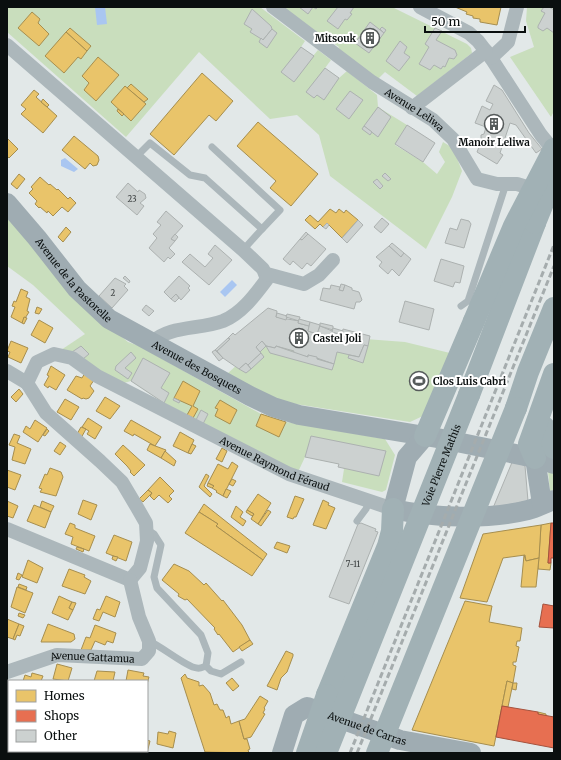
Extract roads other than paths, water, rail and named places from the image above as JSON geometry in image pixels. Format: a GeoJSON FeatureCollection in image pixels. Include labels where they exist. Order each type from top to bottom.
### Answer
{"type":"FeatureCollection","features":[{"type":"Feature","properties":{"kind":"highway"},"geometry":{"type":"LineString","coordinates":[[425,436],[468,313],[554,150]]}},
{"type":"Feature","properties":{"kind":"highway","name":"Voie Pierre Mathis"},"geometry":{"type":"LineString","coordinates":[[326,753],[469,395],[554,176]]}},
{"type":"Feature","properties":{"kind":"highway"},"geometry":{"type":"LineString","coordinates":[[377,753],[516,408],[528,372],[554,308]]}},
{"type":"Feature","properties":{"kind":"highway"},"geometry":{"type":"LineString","coordinates":[[528,372],[545,352],[554,332]]}},
{"type":"Feature","properties":{"kind":"highway"},"geometry":{"type":"LineString","coordinates":[[548,457],[529,444],[554,374]]}},
{"type":"Feature","properties":{"kind":"highway"},"geometry":{"type":"LineString","coordinates":[[548,457],[547,438],[544,427],[554,396]]}},
{"type":"Feature","properties":{"kind":"highway"},"geometry":{"type":"LineString","coordinates":[[307,753],[320,701],[388,546],[392,531],[393,508]]}},
{"type":"Feature","properties":{"kind":"main road","name":"Avenue de la Pastorelle"},"geometry":{"type":"LineString","coordinates":[[7,203],[37,238],[77,290],[91,304],[109,319],[151,344]]}},
{"type":"Feature","properties":{"kind":"main road","name":"Avenue des Bosquets"},"geometry":{"type":"LineString","coordinates":[[151,344],[250,396],[273,407],[299,415],[548,457]]}},
{"type":"Feature","properties":{"kind":"main road"},"geometry":{"type":"LineString","coordinates":[[393,431],[401,443],[405,464]]}},
{"type":"Feature","properties":{"kind":"main road"},"geometry":{"type":"LineString","coordinates":[[393,508],[407,457],[425,436]]}},
{"type":"Feature","properties":{"kind":"main road"},"geometry":{"type":"LineString","coordinates":[[548,457],[548,502]]}},
{"type":"Feature","properties":{"kind":"main road","name":"Avenue Raymond Féraud"},"geometry":{"type":"LineString","coordinates":[[393,508],[433,515],[488,516],[528,510],[548,502]]}},
{"type":"Feature","properties":{"kind":"main road"},"geometry":{"type":"LineString","coordinates":[[282,753],[294,715],[320,701]]}},
{"type":"Feature","properties":{"kind":"main road","name":"Avenue de Carras"},"geometry":{"type":"LineString","coordinates":[[320,701],[400,740],[432,743],[470,751]]}},
{"type":"Feature","properties":{"kind":"street","name":"Avenue Leliwa"},"geometry":{"type":"LineString","coordinates":[[273,7],[372,82],[433,120],[453,139],[477,179],[506,184],[517,184],[554,197]]}},
{"type":"Feature","properties":{"kind":"street"},"geometry":{"type":"LineString","coordinates":[[420,7],[469,33],[489,54],[541,135],[554,150]]}},
{"type":"Feature","properties":{"kind":"street"},"geometry":{"type":"LineString","coordinates":[[412,108],[508,42],[517,7]]}},
{"type":"Feature","properties":{"kind":"street"},"geometry":{"type":"LineString","coordinates":[[7,45],[243,250],[267,274],[304,284],[319,275],[333,260]]}},
{"type":"Feature","properties":{"kind":"street","name":"Avenue des Bosquets"},"geometry":{"type":"LineString","coordinates":[[151,344],[160,335],[225,320],[241,310],[254,297],[267,279],[267,274]]}},
{"type":"Feature","properties":{"kind":"street","name":"Avenue Raymond Féraud"},"geometry":{"type":"LineString","coordinates":[[27,383],[36,362],[54,354],[72,358],[97,376],[289,474],[393,508]]}},
{"type":"Feature","properties":{"kind":"street"},"geometry":{"type":"LineString","coordinates":[[7,371],[27,383],[46,413],[122,482],[138,509],[146,523],[147,541],[140,568],[130,580]]}},
{"type":"Feature","properties":{"kind":"street"},"geometry":{"type":"LineString","coordinates":[[7,529],[130,580]]}},
{"type":"Feature","properties":{"kind":"street"},"geometry":{"type":"LineString","coordinates":[[130,580],[139,616],[149,641]]}},
{"type":"Feature","properties":{"kind":"street","name":"Avenue Gattamua"},"geometry":{"type":"LineString","coordinates":[[7,672],[57,655],[142,659],[150,651],[149,641]]}},
{"type":"Feature","properties":{"kind":"lane"},"geometry":{"type":"LineString","coordinates":[[136,157],[150,143],[190,175],[205,178],[262,229]]}},
{"type":"Feature","properties":{"kind":"lane"},"geometry":{"type":"LineString","coordinates":[[212,147],[280,210],[243,250]]}},
{"type":"Feature","properties":{"kind":"lane"},"geometry":{"type":"LineString","coordinates":[[468,313],[468,301],[506,184]]}},
{"type":"Feature","properties":{"kind":"lane"},"geometry":{"type":"LineString","coordinates":[[357,521],[366,509],[369,501]]}},
{"type":"Feature","properties":{"kind":"lane"},"geometry":{"type":"LineString","coordinates":[[146,529],[154,534],[161,546],[154,577],[157,588],[201,635],[208,653],[206,666]]}},
{"type":"Feature","properties":{"kind":"lane"},"geometry":{"type":"LineString","coordinates":[[149,641],[161,646],[189,666],[197,669],[206,666]]}},
{"type":"Feature","properties":{"kind":"lane"},"geometry":{"type":"LineString","coordinates":[[206,666],[211,671],[221,674],[241,662]]}},
{"type":"Feature","properties":{"kind":"water"},"geometry":{"type":"Polygon","coordinates":[[[95,7],[105,7],[107,24],[97,25],[95,7]]]}},
{"type":"Feature","properties":{"kind":"water"},"geometry":{"type":"Polygon","coordinates":[[[65,158],[78,169],[74,172],[61,166],[61,160],[65,158]]]}},
{"type":"Feature","properties":{"kind":"water"},"geometry":{"type":"Polygon","coordinates":[[[232,280],[237,285],[225,297],[220,292],[232,280]]]}},
{"type":"Feature","properties":{"kind":"railway"},"geometry":{"type":"LineString","coordinates":[[350,753],[554,245]]}},
{"type":"Feature","properties":{"kind":"railway"},"geometry":{"type":"LineString","coordinates":[[357,753],[554,266]]}},
{"type":"Feature","properties":{"kind":"place","name":"Mitsouk"},"geometry":{"type":"Point","coordinates":[370,38]}},
{"type":"Feature","properties":{"kind":"place","name":"Manoir Leliwa"},"geometry":{"type":"Point","coordinates":[494,124]}},
{"type":"Feature","properties":{"kind":"place","name":"Castel Joli"},"geometry":{"type":"Point","coordinates":[299,338]}},
{"type":"Feature","properties":{"kind":"place","name":"Clos Luis Cabri"},"geometry":{"type":"Point","coordinates":[419,381]}}]}
